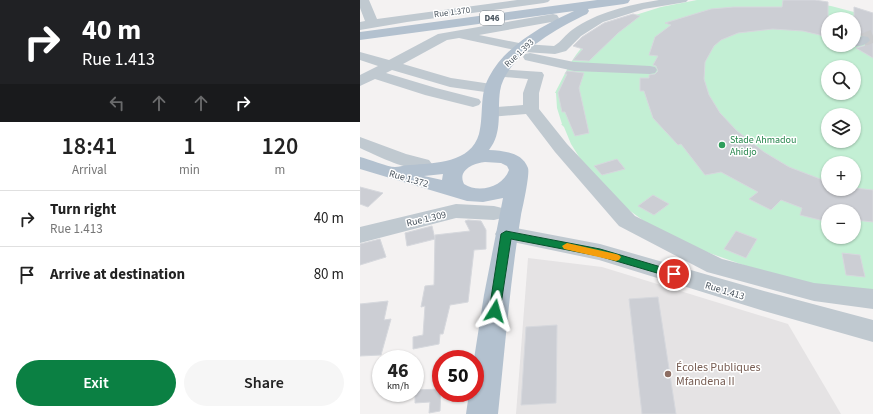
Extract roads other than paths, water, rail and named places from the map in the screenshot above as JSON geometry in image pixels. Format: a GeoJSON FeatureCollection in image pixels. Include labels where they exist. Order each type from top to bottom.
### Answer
{"type":"FeatureCollection","features":[{"type":"Feature","properties":{"kind":"main road","name":"D46"},"geometry":{"type":"LineString","coordinates":[[360,36],[624,0]]}},
{"type":"Feature","properties":{"kind":"main road","name":"Rue 1.393"},"geometry":{"type":"LineString","coordinates":[[496,81],[521,51],[533,40],[561,22],[582,11],[603,3]]}},
{"type":"Feature","properties":{"kind":"main road"},"geometry":{"type":"LineString","coordinates":[[458,190],[452,184],[451,177],[454,170],[466,161],[486,141],[496,81]]}},
{"type":"Feature","properties":{"kind":"main road"},"geometry":{"type":"LineString","coordinates":[[490,117],[498,139],[515,170],[512,184],[502,190],[480,195],[502,226]]}},
{"type":"Feature","properties":{"kind":"main road"},"geometry":{"type":"LineString","coordinates":[[386,171],[413,171],[493,155],[515,170]]}},
{"type":"Feature","properties":{"kind":"main road","name":"Rue 1.372"},"geometry":{"type":"LineString","coordinates":[[360,163],[433,185],[458,190],[468,194],[480,195]]}},
{"type":"Feature","properties":{"kind":"main road"},"geometry":{"type":"LineString","coordinates":[[482,414],[497,295],[502,226],[515,170]]}},
{"type":"Feature","properties":{"kind":"street","name":"Rue 1.370"},"geometry":{"type":"LineString","coordinates":[[360,26],[455,5],[544,0]]}},
{"type":"Feature","properties":{"kind":"street"},"geometry":{"type":"LineString","coordinates":[[521,51],[556,50],[561,48],[576,33],[599,19],[643,6],[682,0]]}},
{"type":"Feature","properties":{"kind":"street"},"geometry":{"type":"LineString","coordinates":[[363,4],[372,23]]}},
{"type":"Feature","properties":{"kind":"street"},"geometry":{"type":"LineString","coordinates":[[364,75],[390,65],[443,37],[553,18]]}},
{"type":"Feature","properties":{"kind":"street"},"geometry":{"type":"LineString","coordinates":[[457,34],[521,51],[551,64],[576,67],[650,70]]}},
{"type":"Feature","properties":{"kind":"street"},"geometry":{"type":"LineString","coordinates":[[360,56],[450,82],[496,81],[537,75],[531,93],[531,109],[561,148],[627,221],[715,266],[814,292],[873,299]]}},
{"type":"Feature","properties":{"kind":"street"},"geometry":{"type":"LineString","coordinates":[[364,75],[473,102]]}},
{"type":"Feature","properties":{"kind":"street"},"geometry":{"type":"LineString","coordinates":[[490,117],[531,109]]}},
{"type":"Feature","properties":{"kind":"street"},"geometry":{"type":"LineString","coordinates":[[360,142],[399,158],[422,164]]}},
{"type":"Feature","properties":{"kind":"street","name":"Rue 1.309"},"geometry":{"type":"LineString","coordinates":[[360,235],[427,217],[456,211],[502,226]]}},
{"type":"Feature","properties":{"kind":"street","name":"Rue 1.413"},"geometry":{"type":"LineString","coordinates":[[502,226],[600,252],[764,301],[873,331]]}},
{"type":"Feature","properties":{"kind":"tunnel"},"geometry":{"type":"LineString","coordinates":[[863,40],[873,36]]}},
{"type":"Feature","properties":{"kind":"place","name":"Stade Ahmadou Ahidjo"},"geometry":{"type":"Point","coordinates":[722,145]}},
{"type":"Feature","properties":{"kind":"place","name":"Écoles Publiques Mfandena II"},"geometry":{"type":"Point","coordinates":[668,374]}}]}
